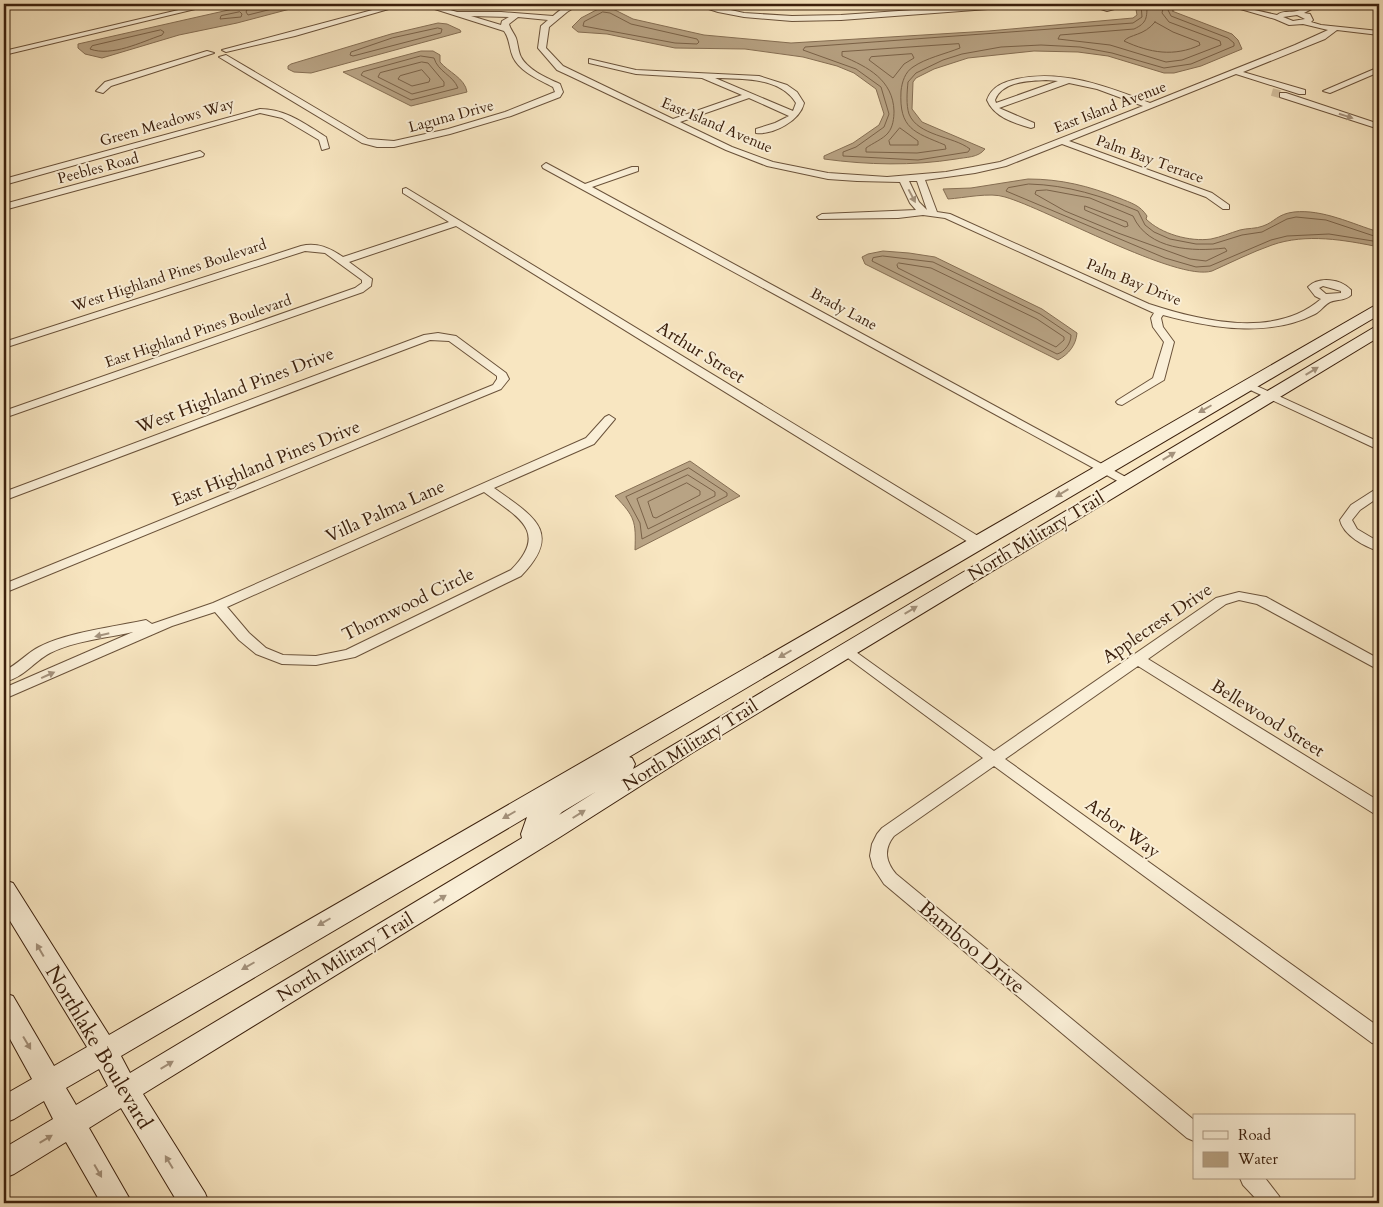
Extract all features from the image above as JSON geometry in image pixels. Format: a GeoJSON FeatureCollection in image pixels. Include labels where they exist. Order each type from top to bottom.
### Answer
{"type":"FeatureCollection","features":[{"type":"Feature","properties":{"kind":"main road","name":"North Military Trail"},"geometry":{"type":"LineString","coordinates":[[4,1110],[1379,309]]}},
{"type":"Feature","properties":{"kind":"main road","name":"North Military Trail"},"geometry":{"type":"LineString","coordinates":[[4,1164],[535,841],[684,747],[844,650],[1379,331]]}},
{"type":"Feature","properties":{"kind":"main road"},"geometry":{"type":"LineString","coordinates":[[844,650],[846,636],[853,628],[936,578],[941,563]]}},
{"type":"Feature","properties":{"kind":"main road"},"geometry":{"type":"LineString","coordinates":[[684,747],[698,725],[817,653],[824,643],[828,629]]}},
{"type":"Feature","properties":{"kind":"main road"},"geometry":{"type":"LineString","coordinates":[[535,841],[533,834],[537,820],[554,806],[656,744],[691,709]]}},
{"type":"Feature","properties":{"kind":"main road","name":"Northlake Boulevard"},"geometry":{"type":"LineString","coordinates":[[4,890],[104,1051],[125,1090],[194,1203]]}},
{"type":"Feature","properties":{"kind":"main road"},"geometry":{"type":"LineString","coordinates":[[4,1004],[117,1203]]}},
{"type":"Feature","properties":{"kind":"street"},"geometry":{"type":"LineString","coordinates":[[4,53],[212,4]]}},
{"type":"Feature","properties":{"kind":"street"},"geometry":{"type":"LineString","coordinates":[[100,91],[108,84],[210,53],[208,54],[210,57],[225,54],[402,4]]}},
{"type":"Feature","properties":{"kind":"street"},"geometry":{"type":"LineString","coordinates":[[423,4],[506,29],[506,24],[515,16]]}},
{"type":"Feature","properties":{"kind":"street"},"geometry":{"type":"LineString","coordinates":[[458,14],[496,14],[554,18],[577,4]]}},
{"type":"Feature","properties":{"kind":"street"},"geometry":{"type":"LineString","coordinates":[[697,4],[748,16],[787,19],[829,19],[1027,4]]}},
{"type":"Feature","properties":{"kind":"street"},"geometry":{"type":"LineString","coordinates":[[1091,4],[1100,6]]}},
{"type":"Feature","properties":{"kind":"street"},"geometry":{"type":"LineString","coordinates":[[1298,14],[1300,11],[1318,4]]}},
{"type":"Feature","properties":{"kind":"street"},"geometry":{"type":"LineString","coordinates":[[1240,7],[1278,17],[1286,22],[1306,21],[1334,29],[1363,30],[1379,33]]}},
{"type":"Feature","properties":{"kind":"street"},"geometry":{"type":"LineString","coordinates":[[1278,17],[1282,14],[1298,14],[1306,21]]}},
{"type":"Feature","properties":{"kind":"street","name":"East Island Avenue"},"geometry":{"type":"LineString","coordinates":[[554,18],[545,26],[542,48],[560,68],[733,150],[770,164],[802,171],[847,177],[903,179],[971,172],[995,166],[1314,41],[1334,29]]}},
{"type":"Feature","properties":{"kind":"street","name":"Laguna Drive"},"geometry":{"type":"LineString","coordinates":[[225,54],[365,141],[378,144],[394,144],[450,131],[508,114],[557,95],[559,92],[557,86],[539,77],[521,63],[513,48],[510,34],[506,29]]}},
{"type":"Feature","properties":{"kind":"street"},"geometry":{"type":"LineString","coordinates":[[592,61],[651,74],[747,77],[784,87],[799,99],[800,108],[795,115],[781,124],[759,131]]}},
{"type":"Feature","properties":{"kind":"street"},"geometry":{"type":"LineString","coordinates":[[1327,91],[1379,69]]}},
{"type":"Feature","properties":{"kind":"street"},"geometry":{"type":"LineString","coordinates":[[1236,72],[1379,118]]}},
{"type":"Feature","properties":{"kind":"street"},"geometry":{"type":"LineString","coordinates":[[703,76],[739,93],[795,115]]}},
{"type":"Feature","properties":{"kind":"street"},"geometry":{"type":"LineString","coordinates":[[1225,76],[1272,92]]}},
{"type":"Feature","properties":{"kind":"street"},"geometry":{"type":"LineString","coordinates":[[1031,125],[994,108],[991,100],[993,95],[1007,84],[1043,78],[1069,80],[1090,87],[1102,94],[1147,108]]}},
{"type":"Feature","properties":{"kind":"street"},"geometry":{"type":"LineString","coordinates":[[1258,79],[1303,102],[1379,127]]}},
{"type":"Feature","properties":{"kind":"street"},"geometry":{"type":"LineString","coordinates":[[994,108],[1069,80]]}},
{"type":"Feature","properties":{"kind":"street","name":"East Island Avenue"},"geometry":{"type":"LineString","coordinates":[[1213,81],[1242,82]]}},
{"type":"Feature","properties":{"kind":"street"},"geometry":{"type":"LineString","coordinates":[[1293,92],[1314,97]]}},
{"type":"Feature","properties":{"kind":"street"},"geometry":{"type":"LineString","coordinates":[[668,120],[739,93]]}},
{"type":"Feature","properties":{"kind":"street"},"geometry":{"type":"LineString","coordinates":[[668,120],[748,96]]}},
{"type":"Feature","properties":{"kind":"street"},"geometry":{"type":"LineString","coordinates":[[1303,102],[1314,97]]}},
{"type":"Feature","properties":{"kind":"street","name":"Green Meadows Way"},"geometry":{"type":"LineString","coordinates":[[4,182],[260,111],[272,111],[282,114],[323,139],[325,148]]}},
{"type":"Feature","properties":{"kind":"street","name":"Palm Bay Terrace"},"geometry":{"type":"LineString","coordinates":[[1062,141],[1209,195],[1226,207]]}},
{"type":"Feature","properties":{"kind":"street","name":"Peebles Road"},"geometry":{"type":"LineString","coordinates":[[4,208],[200,154]]}},
{"type":"Feature","properties":{"kind":"street","name":"Brady Lane"},"geometry":{"type":"LineString","coordinates":[[546,166],[1127,481]]}},
{"type":"Feature","properties":{"kind":"street"},"geometry":{"type":"LineString","coordinates":[[584,187],[635,169]]}},
{"type":"Feature","properties":{"kind":"street"},"geometry":{"type":"LineString","coordinates":[[920,178],[928,212]]}},
{"type":"Feature","properties":{"kind":"street"},"geometry":{"type":"LineString","coordinates":[[903,179],[915,202],[928,212]]}},
{"type":"Feature","properties":{"kind":"street","name":"Arthur Street"},"geometry":{"type":"LineString","coordinates":[[406,191],[978,542]]}},
{"type":"Feature","properties":{"kind":"street"},"geometry":{"type":"LineString","coordinates":[[822,217],[903,215],[928,212]]}},
{"type":"Feature","properties":{"kind":"street","name":"Palm Bay Drive"},"geometry":{"type":"LineString","coordinates":[[928,212],[947,216],[1160,312],[1204,322],[1257,324],[1301,316],[1312,312],[1329,298]]}},
{"type":"Feature","properties":{"kind":"street"},"geometry":{"type":"LineString","coordinates":[[342,261],[457,222]]}},
{"type":"Feature","properties":{"kind":"street","name":"West Highland Pines Boulevard"},"geometry":{"type":"LineString","coordinates":[[4,345],[296,250],[324,249],[342,261]]}},
{"type":"Feature","properties":{"kind":"street","name":"East Highland Pines Boulevard"},"geometry":{"type":"LineString","coordinates":[[4,414],[364,287],[367,279],[342,261]]}},
{"type":"Feature","properties":{"kind":"street"},"geometry":{"type":"LineString","coordinates":[[1122,402],[1155,383],[1161,376],[1169,342],[1156,323],[1156,318],[1160,312]]}},
{"type":"Feature","properties":{"kind":"street","name":"West Highland Pines Drive"},"geometry":{"type":"LineString","coordinates":[[4,496],[420,339],[445,336],[452,338],[476,355]]}},
{"type":"Feature","properties":{"kind":"street","name":"East Highland Pines Drive"},"geometry":{"type":"LineString","coordinates":[[4,589],[497,387],[501,383],[502,374],[476,355]]}},
{"type":"Feature","properties":{"kind":"street"},"geometry":{"type":"LineString","coordinates":[[1248,385],[1379,446]]}},
{"type":"Feature","properties":{"kind":"street","name":"Villa Palma Lane"},"geometry":{"type":"LineString","coordinates":[[4,694],[167,623],[218,606],[590,441],[609,419]]}},
{"type":"Feature","properties":{"kind":"street","name":"Thornwood Circle"},"geometry":{"type":"LineString","coordinates":[[218,606],[260,651],[279,658],[303,662],[326,660],[350,654],[516,573],[528,562],[537,547],[538,535],[529,521],[485,487]]}},
{"type":"Feature","properties":{"kind":"street"},"geometry":{"type":"LineString","coordinates":[[1379,491],[1350,511],[1346,515],[1346,521],[1356,535],[1379,547]]}},
{"type":"Feature","properties":{"kind":"street","name":"Applecrest Drive"},"geometry":{"type":"LineString","coordinates":[[994,759],[1221,601],[1239,596],[1271,604],[1379,665]]}},
{"type":"Feature","properties":{"kind":"street","name":"Villa Palma Lane"},"geometry":{"type":"LineString","coordinates":[[4,677],[22,668],[42,651],[58,644],[144,625],[167,623]]}},
{"type":"Feature","properties":{"kind":"street","name":"Arbor Way"},"geometry":{"type":"LineString","coordinates":[[844,650],[1379,1037]]}},
{"type":"Feature","properties":{"kind":"street","name":"Bellewood Street"},"geometry":{"type":"LineString","coordinates":[[1138,658],[1379,809]]}},
{"type":"Feature","properties":{"kind":"street","name":"Bamboo Drive"},"geometry":{"type":"LineString","coordinates":[[994,759],[888,832],[881,840],[877,849],[878,861],[883,870],[1193,1131]]}},
{"type":"Feature","properties":{"kind":"street"},"geometry":{"type":"LineString","coordinates":[[1252,1180],[1262,1189],[1272,1203]]}},
{"type":"Feature","properties":{"kind":"water"},"geometry":{"type":"Polygon","coordinates":[[[255,4],[309,4],[237,23],[179,35],[102,58],[85,54],[78,48],[78,44],[255,4]]]}},
{"type":"Feature","properties":{"kind":"water"},"geometry":{"type":"Polygon","coordinates":[[[1135,4],[1185,4],[1172,11],[1232,34],[1238,40],[1242,49],[1201,66],[1174,73],[1164,73],[1108,56],[1078,52],[1034,51],[968,58],[934,69],[916,78],[913,82],[912,109],[922,122],[985,149],[972,157],[906,164],[857,163],[824,159],[824,156],[853,143],[879,125],[884,114],[876,89],[854,73],[837,66],[803,57],[745,49],[675,48],[607,34],[578,32],[572,27],[581,18],[602,7],[611,8],[633,19],[704,35],[791,43],[989,31],[1133,18],[1137,15],[1135,4]]]}},
{"type":"Feature","properties":{"kind":"water"},"geometry":{"type":"Polygon","coordinates":[[[438,23],[447,24],[461,32],[311,73],[294,72],[288,69],[288,66],[291,64],[391,34],[438,23]]]}},
{"type":"Feature","properties":{"kind":"water"},"geometry":{"type":"Polygon","coordinates":[[[421,51],[433,51],[440,55],[440,62],[460,79],[467,92],[411,106],[343,72],[421,51]]]}},
{"type":"Feature","properties":{"kind":"water"},"geometry":{"type":"Polygon","coordinates":[[[1028,179],[1063,182],[1108,194],[1138,207],[1147,216],[1146,219],[1160,229],[1185,238],[1211,239],[1240,230],[1260,227],[1288,213],[1305,212],[1327,215],[1379,232],[1379,247],[1339,240],[1298,239],[1272,245],[1212,271],[1195,271],[1171,266],[1142,256],[1005,197],[985,195],[948,199],[943,189],[971,188],[1028,179]]]}},
{"type":"Feature","properties":{"kind":"water"},"geometry":{"type":"Polygon","coordinates":[[[883,251],[935,257],[1042,309],[1077,333],[1073,345],[1069,352],[1058,360],[865,264],[862,257],[883,251]]]}},
{"type":"Feature","properties":{"kind":"water"},"geometry":{"type":"Polygon","coordinates":[[[690,461],[740,496],[635,550],[633,520],[627,509],[615,496],[690,461]]]}},
{"type":"Feature","properties":{"kind":"tunnel"},"geometry":{"type":"LineString","coordinates":[[1272,92],[1283,95]]}}]}
